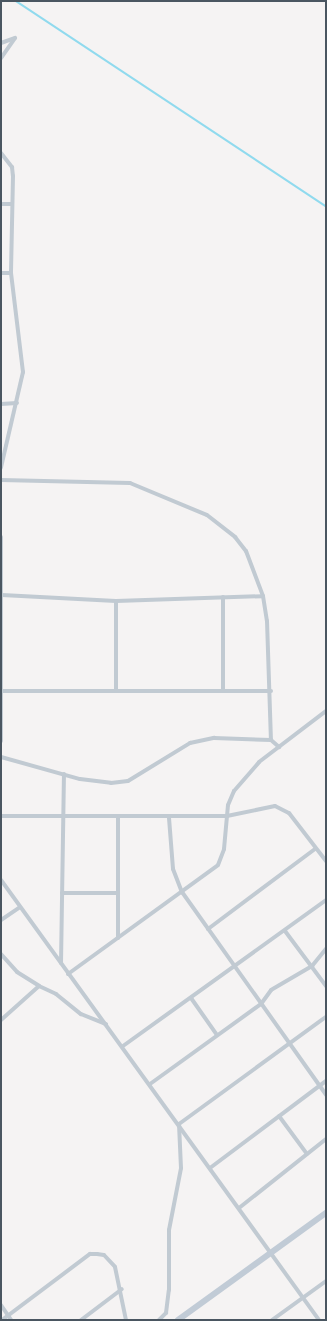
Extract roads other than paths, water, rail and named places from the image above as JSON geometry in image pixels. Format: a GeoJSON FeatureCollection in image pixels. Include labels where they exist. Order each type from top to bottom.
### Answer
{"type":"FeatureCollection","features":[{"type":"Feature","properties":{"kind":"street"},"geometry":{"type":"LineString","coordinates":[[1,43],[15,38],[1,58]]}},
{"type":"Feature","properties":{"kind":"street"},"geometry":{"type":"LineString","coordinates":[[1,153],[12,167],[11,273],[23,372],[17,404],[1,467]]}},
{"type":"Feature","properties":{"kind":"street"},"geometry":{"type":"LineString","coordinates":[[1,204],[12,204]]}},
{"type":"Feature","properties":{"kind":"street"},"geometry":{"type":"LineString","coordinates":[[1,273],[11,273]]}},
{"type":"Feature","properties":{"kind":"street"},"geometry":{"type":"LineString","coordinates":[[1,404],[17,404]]}},
{"type":"Feature","properties":{"kind":"street"},"geometry":{"type":"LineString","coordinates":[[1,480],[130,483],[171,498],[207,515],[235,537],[246,551],[263,596],[271,691],[272,740]]}},
{"type":"Feature","properties":{"kind":"street"},"geometry":{"type":"LineString","coordinates":[[1,537],[1,741]]}},
{"type":"Feature","properties":{"kind":"street"},"geometry":{"type":"LineString","coordinates":[[2,595],[116,601],[263,596]]}},
{"type":"Feature","properties":{"kind":"street"},"geometry":{"type":"LineString","coordinates":[[223,597],[223,691]]}},
{"type":"Feature","properties":{"kind":"street"},"geometry":{"type":"LineString","coordinates":[[116,601],[116,691]]}},
{"type":"Feature","properties":{"kind":"street"},"geometry":{"type":"LineString","coordinates":[[2,691],[271,691]]}},
{"type":"Feature","properties":{"kind":"street"},"geometry":{"type":"LineString","coordinates":[[68,974],[182,892],[220,861],[227,816],[234,791],[244,777],[279,747],[326,711]]}},
{"type":"Feature","properties":{"kind":"street"},"geometry":{"type":"LineString","coordinates":[[1,757],[64,774],[111,783],[128,781],[190,743],[214,738],[272,740],[279,747]]}},
{"type":"Feature","properties":{"kind":"street"},"geometry":{"type":"LineString","coordinates":[[61,963],[62,817],[64,774]]}},
{"type":"Feature","properties":{"kind":"street"},"geometry":{"type":"LineString","coordinates":[[1,816],[118,818],[227,816],[275,806],[283,808],[326,861]]}},
{"type":"Feature","properties":{"kind":"street"},"geometry":{"type":"LineString","coordinates":[[118,818],[118,938]]}},
{"type":"Feature","properties":{"kind":"street"},"geometry":{"type":"LineString","coordinates":[[169,818],[173,869],[182,892],[326,1096]]}},
{"type":"Feature","properties":{"kind":"street"},"geometry":{"type":"LineString","coordinates":[[208,929],[316,849]]}},
{"type":"Feature","properties":{"kind":"street"},"geometry":{"type":"LineString","coordinates":[[1,880],[19,908],[123,1046],[320,1320]]}},
{"type":"Feature","properties":{"kind":"street"},"geometry":{"type":"LineString","coordinates":[[62,893],[118,893]]}},
{"type":"Feature","properties":{"kind":"street"},"geometry":{"type":"LineString","coordinates":[[123,1046],[235,968],[326,900]]}},
{"type":"Feature","properties":{"kind":"street"},"geometry":{"type":"LineString","coordinates":[[1,920],[19,908]]}},
{"type":"Feature","properties":{"kind":"street"},"geometry":{"type":"LineString","coordinates":[[285,931],[326,986]]}},
{"type":"Feature","properties":{"kind":"street"},"geometry":{"type":"LineString","coordinates":[[150,1084],[260,1004],[271,990],[312,966],[326,949]]}},
{"type":"Feature","properties":{"kind":"street"},"geometry":{"type":"LineString","coordinates":[[1,954],[17,972],[39,986],[56,994],[81,1014],[106,1024]]}},
{"type":"Feature","properties":{"kind":"street"},"geometry":{"type":"LineString","coordinates":[[1,1020],[39,986]]}},
{"type":"Feature","properties":{"kind":"street"},"geometry":{"type":"LineString","coordinates":[[191,998],[217,1035]]}},
{"type":"Feature","properties":{"kind":"street"},"geometry":{"type":"LineString","coordinates":[[179,1124],[326,1017]]}},
{"type":"Feature","properties":{"kind":"street"},"geometry":{"type":"LineString","coordinates":[[210,1168],[326,1081]]}},
{"type":"Feature","properties":{"kind":"street"},"geometry":{"type":"LineString","coordinates":[[279,1116],[307,1154]]}},
{"type":"Feature","properties":{"kind":"street"},"geometry":{"type":"LineString","coordinates":[[159,1320],[166,1313],[169,1290],[169,1230],[181,1168],[179,1124]]}},
{"type":"Feature","properties":{"kind":"street"},"geometry":{"type":"LineString","coordinates":[[238,1208],[326,1139]]}},
{"type":"Feature","properties":{"kind":"street"},"geometry":{"type":"LineString","coordinates":[[178,1320],[326,1213]]}},
{"type":"Feature","properties":{"kind":"street"},"geometry":{"type":"LineString","coordinates":[[2,1320],[90,1254],[104,1255],[110,1260],[122,1289],[126,1320]]}},
{"type":"Feature","properties":{"kind":"street"},"geometry":{"type":"LineString","coordinates":[[272,1320],[326,1281]]}},
{"type":"Feature","properties":{"kind":"street"},"geometry":{"type":"LineString","coordinates":[[81,1320],[122,1289]]}},
{"type":"Feature","properties":{"kind":"street"},"geometry":{"type":"LineString","coordinates":[[1,1305],[11,1320]]}},
{"type":"Feature","properties":{"kind":"waterway"},"geometry":{"type":"LineString","coordinates":[[16,1],[326,206]]}}]}
